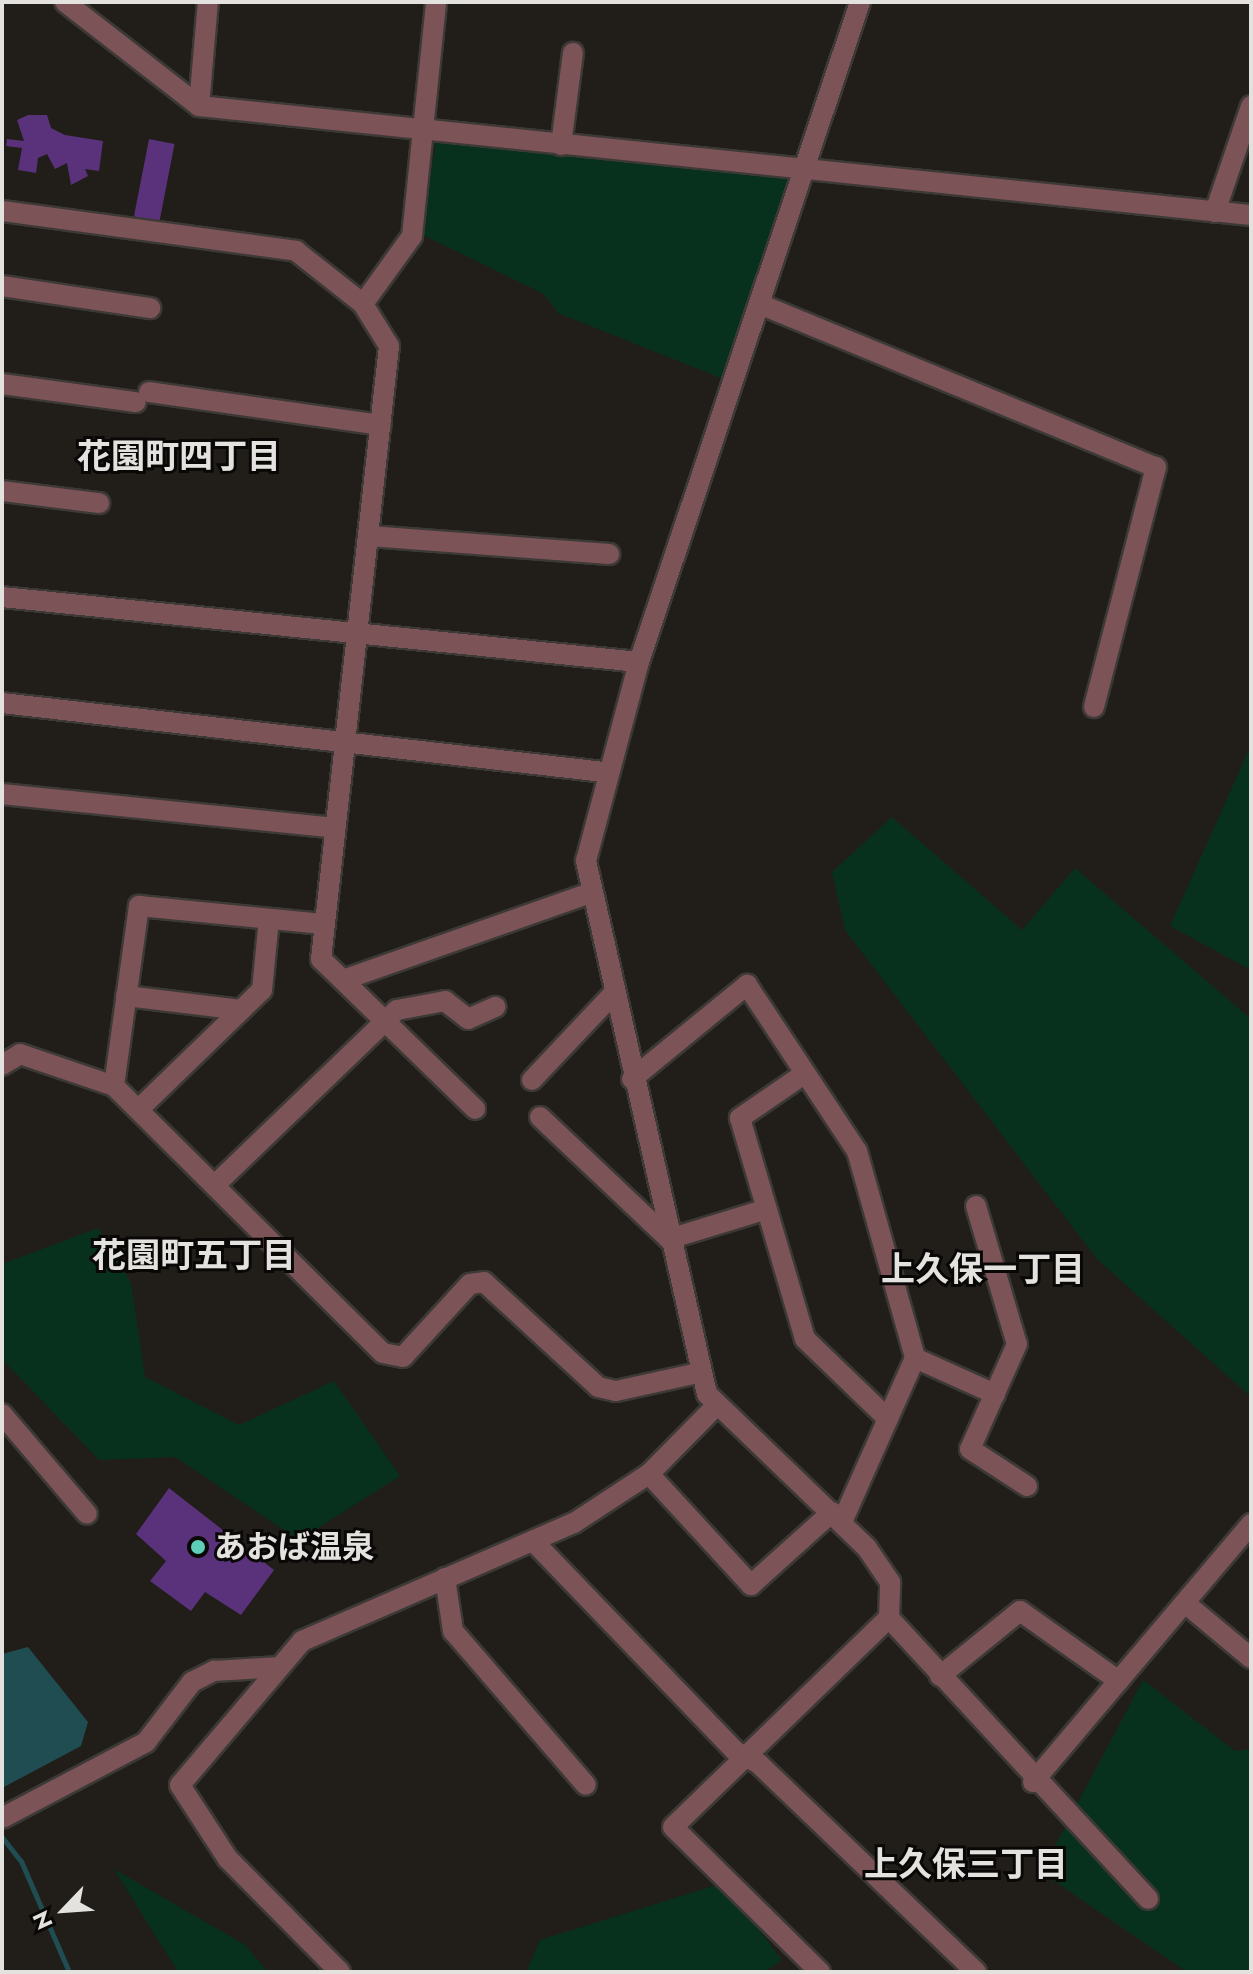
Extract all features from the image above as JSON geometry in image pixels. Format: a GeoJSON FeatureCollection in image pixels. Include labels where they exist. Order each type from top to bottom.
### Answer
{"type":"FeatureCollection","features":[{"type":"Feature","properties":{"kind":"street"},"geometry":{"type":"LineString","coordinates":[[65,2],[199,106],[422,132],[806,165],[1251,215]]}},
{"type":"Feature","properties":{"kind":"street"},"geometry":{"type":"LineString","coordinates":[[199,106],[208,2]]}},
{"type":"Feature","properties":{"kind":"street"},"geometry":{"type":"LineString","coordinates":[[363,304],[412,236],[436,2]]}},
{"type":"Feature","properties":{"kind":"street"},"geometry":{"type":"LineString","coordinates":[[860,2],[762,305],[604,772],[587,851],[590,893],[698,1373],[715,1407],[837,1517],[883,1567],[889,1618],[1033,1782],[1148,1899]]}},
{"type":"Feature","properties":{"kind":"street"},"geometry":{"type":"LineString","coordinates":[[561,145],[573,53]]}},
{"type":"Feature","properties":{"kind":"street"},"geometry":{"type":"LineString","coordinates":[[1215,212],[1251,106]]}},
{"type":"Feature","properties":{"kind":"street"},"geometry":{"type":"LineString","coordinates":[[2,211],[296,251],[363,304],[389,346],[321,959],[475,1109]]}},
{"type":"Feature","properties":{"kind":"street"},"geometry":{"type":"LineString","coordinates":[[2,286],[150,308]]}},
{"type":"Feature","properties":{"kind":"street"},"geometry":{"type":"LineString","coordinates":[[762,305],[1156,467],[1094,707]]}},
{"type":"Feature","properties":{"kind":"street"},"geometry":{"type":"LineString","coordinates":[[2,384],[381,425]]}},
{"type":"Feature","properties":{"kind":"street"},"geometry":{"type":"LineString","coordinates":[[2,491],[99,503]]}},
{"type":"Feature","properties":{"kind":"street"},"geometry":{"type":"LineString","coordinates":[[369,536],[609,554]]}},
{"type":"Feature","properties":{"kind":"street"},"geometry":{"type":"LineString","coordinates":[[2,597],[358,637],[639,662]]}},
{"type":"Feature","properties":{"kind":"street"},"geometry":{"type":"LineString","coordinates":[[2,703],[604,772]]}},
{"type":"Feature","properties":{"kind":"street"},"geometry":{"type":"LineString","coordinates":[[2,794],[335,828]]}},
{"type":"Feature","properties":{"kind":"street"},"geometry":{"type":"LineString","coordinates":[[343,980],[590,893]]}},
{"type":"Feature","properties":{"kind":"street"},"geometry":{"type":"LineString","coordinates":[[114,1086],[139,906],[323,924]]}},
{"type":"Feature","properties":{"kind":"street"},"geometry":{"type":"LineString","coordinates":[[139,1109],[262,990],[269,919]]}},
{"type":"Feature","properties":{"kind":"street"},"geometry":{"type":"LineString","coordinates":[[632,1079],[747,985],[857,1151],[915,1358],[888,1419],[837,1517],[751,1585],[649,1474]]}},
{"type":"Feature","properties":{"kind":"street"},"geometry":{"type":"LineString","coordinates":[[532,1080],[612,995]]}},
{"type":"Feature","properties":{"kind":"street"},"geometry":{"type":"LineString","coordinates":[[126,996],[241,1010]]}},
{"type":"Feature","properties":{"kind":"street"},"geometry":{"type":"LineString","coordinates":[[217,1183],[397,1010],[445,1001],[468,1019],[495,1007]]}},
{"type":"Feature","properties":{"kind":"street"},"geometry":{"type":"LineString","coordinates":[[2,1065],[20,1054],[114,1086],[217,1183],[383,1353],[403,1357],[470,1284],[484,1282],[598,1387],[616,1391],[698,1373]]}},
{"type":"Feature","properties":{"kind":"street"},"geometry":{"type":"LineString","coordinates":[[804,1074],[740,1118],[805,1339],[888,1419]]}},
{"type":"Feature","properties":{"kind":"street"},"geometry":{"type":"LineString","coordinates":[[540,1117],[669,1239]]}},
{"type":"Feature","properties":{"kind":"street"},"geometry":{"type":"LineString","coordinates":[[976,1206],[1017,1344],[970,1449],[1027,1486]]}},
{"type":"Feature","properties":{"kind":"street"},"geometry":{"type":"LineString","coordinates":[[669,1239],[767,1209]]}},
{"type":"Feature","properties":{"kind":"street"},"geometry":{"type":"LineString","coordinates":[[915,1358],[995,1394]]}},
{"type":"Feature","properties":{"kind":"street"},"geometry":{"type":"LineString","coordinates":[[340,1972],[228,1859],[180,1785],[280,1667],[323,1626],[534,1542],[649,1474],[715,1407]]}},
{"type":"Feature","properties":{"kind":"street"},"geometry":{"type":"LineString","coordinates":[[2,1414],[87,1514]]}},
{"type":"Feature","properties":{"kind":"street"},"geometry":{"type":"LineString","coordinates":[[1033,1782],[1251,1524]]}},
{"type":"Feature","properties":{"kind":"street"},"geometry":{"type":"LineString","coordinates":[[534,1542],[745,1756],[976,1972]]}},
{"type":"Feature","properties":{"kind":"street"},"geometry":{"type":"LineString","coordinates":[[445,1578],[453,1631],[586,1785]]}},
{"type":"Feature","properties":{"kind":"street"},"geometry":{"type":"LineString","coordinates":[[1185,1603],[1251,1658]]}},
{"type":"Feature","properties":{"kind":"street"},"geometry":{"type":"LineString","coordinates":[[940,1676],[1020,1611],[1119,1681]]}},
{"type":"Feature","properties":{"kind":"street"},"geometry":{"type":"LineString","coordinates":[[820,1972],[673,1827],[889,1618]]}},
{"type":"Feature","properties":{"kind":"street"},"geometry":{"type":"LineString","coordinates":[[2,1818],[146,1742],[192,1682],[214,1671],[280,1667]]}},
{"type":"Feature","properties":{"kind":"green space"},"geometry":{"type":"Polygon","coordinates":[[[436,141],[789,175],[793,182],[721,378],[558,313],[544,294],[421,234],[436,141]]]}},
{"type":"Feature","properties":{"kind":"green space"},"geometry":{"type":"Polygon","coordinates":[[[1251,745],[1251,970],[1170,926],[1251,745]]]}},
{"type":"Feature","properties":{"kind":"green space"},"geometry":{"type":"Polygon","coordinates":[[[892,817],[1022,930],[1075,868],[1251,1019],[1251,1397],[1097,1259],[845,930],[832,872],[892,817]]]}},
{"type":"Feature","properties":{"kind":"green space"},"geometry":{"type":"Polygon","coordinates":[[[98,1228],[131,1283],[145,1377],[239,1425],[334,1381],[400,1476],[299,1540],[175,1457],[99,1460],[2,1359],[2,1264],[98,1228]]]}},
{"type":"Feature","properties":{"kind":"green space"},"geometry":{"type":"Polygon","coordinates":[[[1143,1680],[1235,1751],[1251,1749],[1251,1972],[1187,1972],[1041,1872],[1143,1680]]]}},
{"type":"Feature","properties":{"kind":"green space"},"geometry":{"type":"Polygon","coordinates":[[[114,1869],[245,1945],[268,1972],[178,1972],[114,1869]]]}},
{"type":"Feature","properties":{"kind":"green space"},"geometry":{"type":"Polygon","coordinates":[[[723,1883],[782,1960],[764,1972],[526,1972],[540,1940],[723,1883]]]}},
{"type":"Feature","properties":{"kind":"water"},"geometry":{"type":"Polygon","coordinates":[[[28,1647],[88,1722],[81,1746],[2,1788],[2,1654],[28,1647]]]}},
{"type":"Feature","properties":{"kind":"building"},"geometry":{"type":"Polygon","coordinates":[[[28,115],[47,115],[51,128],[65,135],[103,141],[99,171],[85,169],[88,176],[71,185],[67,163],[55,169],[47,154],[38,158],[36,173],[18,170],[22,148],[6,146],[7,139],[24,141],[17,120],[28,115]]]}},
{"type":"Feature","properties":{"kind":"building"},"geometry":{"type":"Polygon","coordinates":[[[149,139],[175,144],[159,222],[134,217],[149,139]]]}},
{"type":"Feature","properties":{"kind":"building","name":"あおば温泉"},"geometry":{"type":"Polygon","coordinates":[[[169,1488],[274,1570],[241,1615],[205,1592],[191,1611],[150,1581],[166,1561],[136,1534],[169,1488]]]}},
{"type":"Feature","properties":{"kind":"waterway"},"geometry":{"type":"LineString","coordinates":[[2,1837],[21,1861],[69,1972]]}},
{"type":"Feature","properties":{"kind":"place","name":"あおば温泉"},"geometry":{"type":"Point","coordinates":[198,1547]}},
{"type":"Feature","properties":{"kind":"district","name":"花園町四丁目"},"geometry":{"type":"Point","coordinates":[179,457]}},
{"type":"Feature","properties":{"kind":"district","name":"花園町五丁目"},"geometry":{"type":"Point","coordinates":[194,1256]}},
{"type":"Feature","properties":{"kind":"district","name":"上久保一丁目"},"geometry":{"type":"Point","coordinates":[983,1270]}},
{"type":"Feature","properties":{"kind":"district","name":"上久保三丁目"},"geometry":{"type":"Point","coordinates":[966,1865]}}]}
